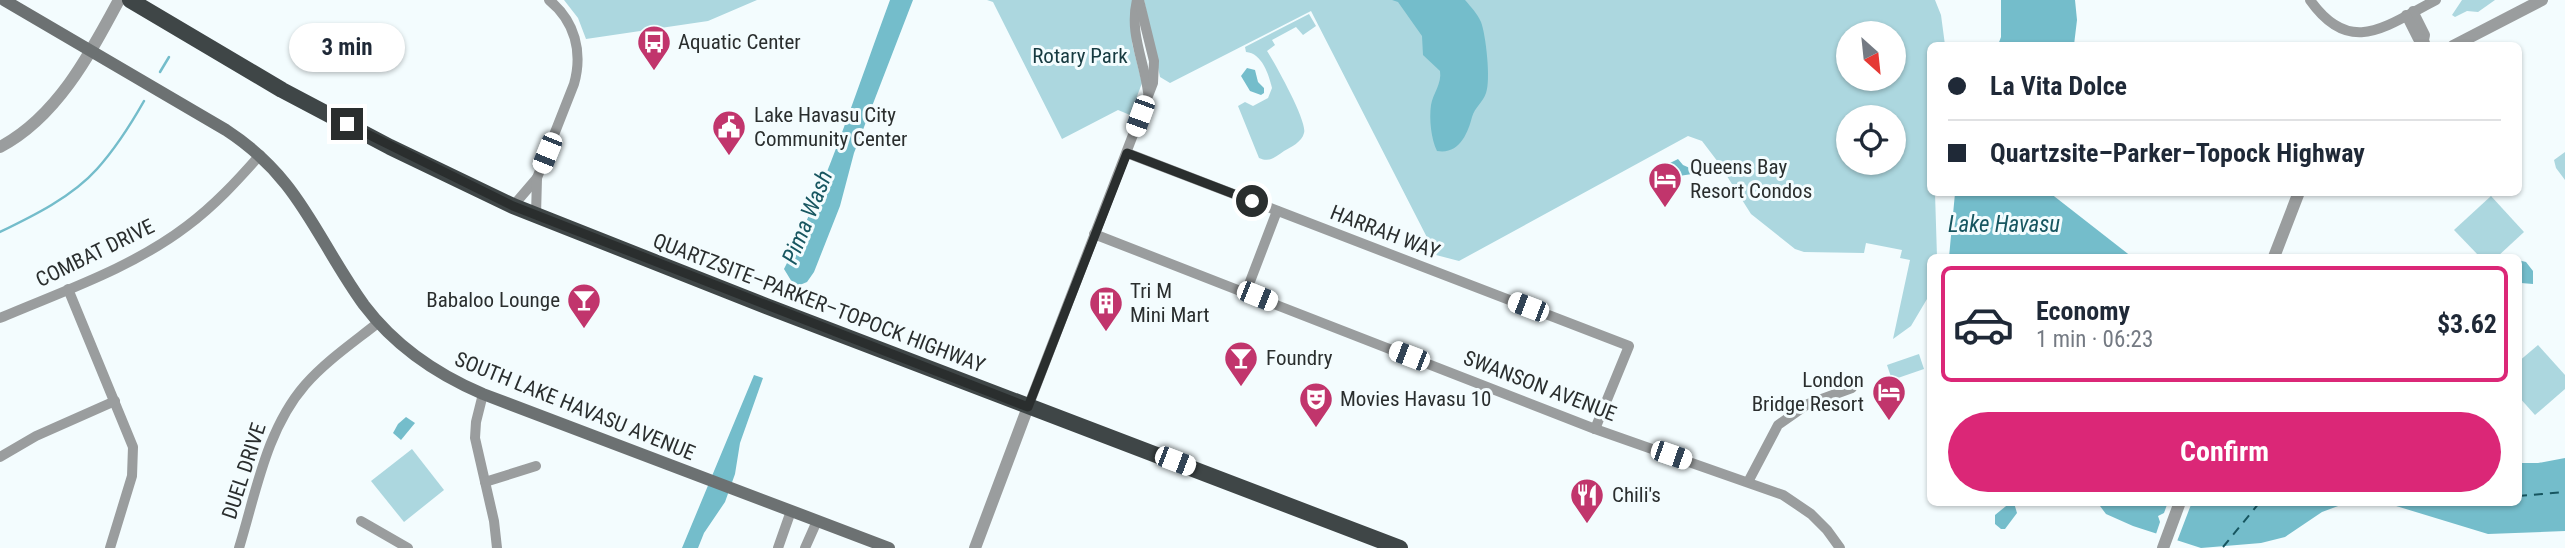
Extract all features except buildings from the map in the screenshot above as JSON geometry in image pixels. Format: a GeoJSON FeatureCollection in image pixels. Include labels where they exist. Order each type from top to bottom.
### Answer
{"type":"FeatureCollection","features":[{"type":"Feature","properties":{"kind":"highway"},"geometry":{"type":"LineString","coordinates":[[131,0],[294,96],[390,147],[513,206]]}},
{"type":"Feature","properties":{"kind":"highway","name":"QUARTZSITE–PARKER–TOPOCK HIGHWAY"},"geometry":{"type":"LineString","coordinates":[[513,206],[1028,407],[1401,548]]}},
{"type":"Feature","properties":{"kind":"main road","name":"SOUTH LAKE HAVASU AVENUE"},"geometry":{"type":"LineString","coordinates":[[4,0],[226,130],[260,155],[297,195],[353,288],[379,322],[427,365],[483,394],[889,548]]}},
{"type":"Feature","properties":{"kind":"street"},"geometry":{"type":"LineString","coordinates":[[0,147],[28,129],[49,109],[91,51],[120,0]]}},
{"type":"Feature","properties":{"kind":"street"},"geometry":{"type":"LineString","coordinates":[[513,206],[537,178],[575,84],[578,63],[572,28],[549,0]]}},
{"type":"Feature","properties":{"kind":"street"},"geometry":{"type":"LineString","coordinates":[[975,548],[1148,94],[1136,43],[1134,16],[1138,0]]}},
{"type":"Feature","properties":{"kind":"street"},"geometry":{"type":"LineString","coordinates":[[2310,0],[2332,24],[2354,33],[2376,30],[2436,0]]}},
{"type":"Feature","properties":{"kind":"street"},"geometry":{"type":"LineString","coordinates":[[2461,42],[2542,0]]}},
{"type":"Feature","properties":{"kind":"street"},"geometry":{"type":"LineString","coordinates":[[2409,13],[2425,35],[2425,42]]}},
{"type":"Feature","properties":{"kind":"street","name":"HARRAH WAY"},"geometry":{"type":"LineString","coordinates":[[1127,153],[1629,346],[1595,429]]}},
{"type":"Feature","properties":{"kind":"street","name":"COMBAT DRIVE"},"geometry":{"type":"LineString","coordinates":[[0,318],[141,256],[177,233],[227,191],[260,155]]}},
{"type":"Feature","properties":{"kind":"street"},"geometry":{"type":"LineString","coordinates":[[536,215],[537,178]]}},
{"type":"Feature","properties":{"kind":"street"},"geometry":{"type":"LineString","coordinates":[[2275,254],[2297,196]]}},
{"type":"Feature","properties":{"kind":"street"},"geometry":{"type":"LineString","coordinates":[[1246,292],[1277,211]]}},
{"type":"Feature","properties":{"kind":"street","name":"SWANSON AVENUE"},"geometry":{"type":"LineString","coordinates":[[1094,234],[1595,429],[1783,495],[1820,522],[1840,548]]}},
{"type":"Feature","properties":{"kind":"street"},"geometry":{"type":"LineString","coordinates":[[68,289],[131,441],[134,464],[110,548]]}},
{"type":"Feature","properties":{"kind":"street","name":"DUEL DRIVE"},"geometry":{"type":"LineString","coordinates":[[239,548],[269,447],[288,408],[315,374],[379,322]]}},
{"type":"Feature","properties":{"kind":"street"},"geometry":{"type":"LineString","coordinates":[[1748,482],[1778,425],[1808,404],[1852,388]]}},
{"type":"Feature","properties":{"kind":"street"},"geometry":{"type":"LineString","coordinates":[[483,394],[474,434],[494,521],[497,548]]}},
{"type":"Feature","properties":{"kind":"street"},"geometry":{"type":"LineString","coordinates":[[0,457],[36,436],[115,401]]}},
{"type":"Feature","properties":{"kind":"street"},"geometry":{"type":"LineString","coordinates":[[485,482],[536,466]]}},
{"type":"Feature","properties":{"kind":"street"},"geometry":{"type":"LineString","coordinates":[[2162,548],[2178,506]]}},
{"type":"Feature","properties":{"kind":"street"},"geometry":{"type":"LineString","coordinates":[[778,548],[791,511]]}},
{"type":"Feature","properties":{"kind":"street"},"geometry":{"type":"LineString","coordinates":[[361,521],[408,548]]}},
{"type":"Feature","properties":{"kind":"street"},"geometry":{"type":"LineString","coordinates":[[805,548],[817,521]]}},
{"type":"Feature","properties":{"kind":"green space"},"geometry":{"type":"Polygon","coordinates":[[[564,0],[757,0],[708,21],[586,39],[578,18],[564,0]]]}},
{"type":"Feature","properties":{"kind":"green space","name":"Rotary Park"},"geometry":{"type":"Polygon","coordinates":[[[987,0],[1134,0],[1131,16],[1132,43],[1142,83],[1130,115],[1118,110],[1062,139],[993,2],[987,0]]]}},
{"type":"Feature","properties":{"kind":"green space"},"geometry":{"type":"Polygon","coordinates":[[[1144,0],[1935,0],[1941,15],[1945,42],[1927,42],[1927,196],[1935,196],[1937,254],[1927,254],[1927,299],[1911,326],[1893,339],[1910,260],[1900,258],[1902,250],[1866,243],[1864,253],[1804,252],[1795,249],[1751,214],[1702,141],[1688,136],[1459,261],[1436,255],[1311,11],[1170,83],[1160,77],[1144,0]]]}},
{"type":"Feature","properties":{"kind":"green space"},"geometry":{"type":"Polygon","coordinates":[[[2462,0],[2495,0],[2478,12],[2467,11],[2455,17],[2452,15],[2462,0]]]}},
{"type":"Feature","properties":{"kind":"green space"},"geometry":{"type":"Polygon","coordinates":[[[1309,14],[1316,26],[1303,35],[1296,27],[1272,40],[1275,45],[1267,51],[1296,105],[1304,133],[1293,146],[1272,159],[1259,158],[1238,106],[1245,102],[1253,106],[1268,98],[1272,88],[1264,65],[1252,53],[1246,52],[1245,47],[1309,14]]]}},
{"type":"Feature","properties":{"kind":"green space"},"geometry":{"type":"Polygon","coordinates":[[[2565,152],[2565,180],[2556,168],[2554,160],[2565,152]]]}},
{"type":"Feature","properties":{"kind":"green space"},"geometry":{"type":"Polygon","coordinates":[[[2491,196],[2524,232],[2500,254],[2477,254],[2454,230],[2491,196]]]}},
{"type":"Feature","properties":{"kind":"green space"},"geometry":{"type":"Polygon","coordinates":[[[2538,345],[2565,375],[2565,389],[2535,415],[2522,400],[2522,359],[2538,345]]]}},
{"type":"Feature","properties":{"kind":"green space"},"geometry":{"type":"Polygon","coordinates":[[[1919,354],[1924,369],[1892,380],[1887,365],[1919,354]]]}},
{"type":"Feature","properties":{"kind":"green space"},"geometry":{"type":"Polygon","coordinates":[[[412,449],[444,490],[404,522],[371,481],[412,449]]]}},
{"type":"Feature","properties":{"kind":"water"},"geometry":{"type":"Polygon","coordinates":[[[890,0],[913,0],[854,153],[840,206],[814,272],[807,282],[795,287],[784,269],[828,170],[890,0]]]}},
{"type":"Feature","properties":{"kind":"water"},"geometry":{"type":"Polygon","coordinates":[[[1392,0],[1465,0],[1481,22],[1487,58],[1488,79],[1485,96],[1473,113],[1465,136],[1451,150],[1437,151],[1431,129],[1431,105],[1440,80],[1440,71],[1423,55],[1422,36],[1398,2],[1392,0]]]}},
{"type":"Feature","properties":{"kind":"water"},"geometry":{"type":"Polygon","coordinates":[[[2001,0],[2075,0],[2077,20],[2074,42],[1999,42],[2001,0]]]}},
{"type":"Feature","properties":{"kind":"water"},"geometry":{"type":"Polygon","coordinates":[[[1247,68],[1255,70],[1258,82],[1264,88],[1261,95],[1250,91],[1241,76],[1247,68]]]}},
{"type":"Feature","properties":{"kind":"water"},"geometry":{"type":"Polygon","coordinates":[[[1678,159],[1692,169],[1692,174],[1679,176],[1667,169],[1668,164],[1678,159]]]}},
{"type":"Feature","properties":{"kind":"water","name":"Lake Havasu"},"geometry":{"type":"Polygon","coordinates":[[[1955,196],[2054,196],[2128,254],[1949,254],[1955,196]]]}},
{"type":"Feature","properties":{"kind":"water"},"geometry":{"type":"Polygon","coordinates":[[[2522,261],[2533,271],[2533,284],[2522,283],[2522,261]]]}},
{"type":"Feature","properties":{"kind":"water"},"geometry":{"type":"Polygon","coordinates":[[[754,375],[763,378],[740,443],[735,474],[725,502],[704,533],[698,548],[682,548],[754,375]]]}},
{"type":"Feature","properties":{"kind":"water"},"geometry":{"type":"Polygon","coordinates":[[[406,417],[415,423],[401,440],[393,433],[406,417]]]}},
{"type":"Feature","properties":{"kind":"water"},"geometry":{"type":"Polygon","coordinates":[[[2565,458],[2565,531],[2488,534],[2396,506],[2522,506],[2522,463],[2565,458]]]}},
{"type":"Feature","properties":{"kind":"water"},"geometry":{"type":"Polygon","coordinates":[[[2006,506],[2015,506],[2017,513],[2005,529],[1995,524],[1995,515],[2006,506]]]}},
{"type":"Feature","properties":{"kind":"water"},"geometry":{"type":"Polygon","coordinates":[[[2100,506],[2338,506],[2322,512],[2285,537],[2261,543],[2201,548],[2133,526],[2106,514],[2100,506]]]}},
{"type":"Feature","properties":{"kind":"pier"},"geometry":{"type":"Polygon","coordinates":[[[2167,506],[2190,506],[2176,544],[2155,537],[2160,522],[2158,516],[2164,513],[2167,506]]]}},
{"type":"Feature","properties":{"kind":"waterway"},"geometry":{"type":"LineString","coordinates":[[160,72],[169,57]]}},
{"type":"Feature","properties":{"kind":"waterway"},"geometry":{"type":"LineString","coordinates":[[0,232],[52,205],[87,179],[116,145],[144,101]]}},
{"type":"Feature","properties":{"kind":"ferry route"},"geometry":{"type":"LineString","coordinates":[[2522,496],[2565,492]]}},
{"type":"Feature","properties":{"kind":"ferry route"},"geometry":{"type":"LineString","coordinates":[[2223,547],[2257,506]]}},
{"type":"Feature","properties":{"kind":"place","name":"Aquatic Center"},"geometry":{"type":"Point","coordinates":[654,72]}},
{"type":"Feature","properties":{"kind":"place","name":"Lake Havasu City Community Center"},"geometry":{"type":"Point","coordinates":[729,157]}},
{"type":"Feature","properties":{"kind":"place","name":"Queens Bay Resort Condos"},"geometry":{"type":"Point","coordinates":[1665,209]}},
{"type":"Feature","properties":{"kind":"place","name":"Babaloo Lounge"},"geometry":{"type":"Point","coordinates":[584,330]}},
{"type":"Feature","properties":{"kind":"place","name":"Tri M Mini Mart"},"geometry":{"type":"Point","coordinates":[1106,333]}},
{"type":"Feature","properties":{"kind":"place","name":"Foundry"},"geometry":{"type":"Point","coordinates":[1241,388]}},
{"type":"Feature","properties":{"kind":"place","name":"London Bridge Resort"},"geometry":{"type":"Point","coordinates":[1889,422]}},
{"type":"Feature","properties":{"kind":"place","name":"Movies Havasu 10"},"geometry":{"type":"Point","coordinates":[1316,429]}},
{"type":"Feature","properties":{"kind":"place","name":"Chili's"},"geometry":{"type":"Point","coordinates":[1587,525]}},
{"type":"Feature","properties":{"kind":"route"},"geometry":{"type":"LineString","coordinates":[[347,124],[513,206],[1028,407],[1127,153],[1252,201]]}},
{"type":"Feature","properties":{"kind":"water label","name":"Pima Wash"},"geometry":{"type":"Point","coordinates":[807,217]}}]}
